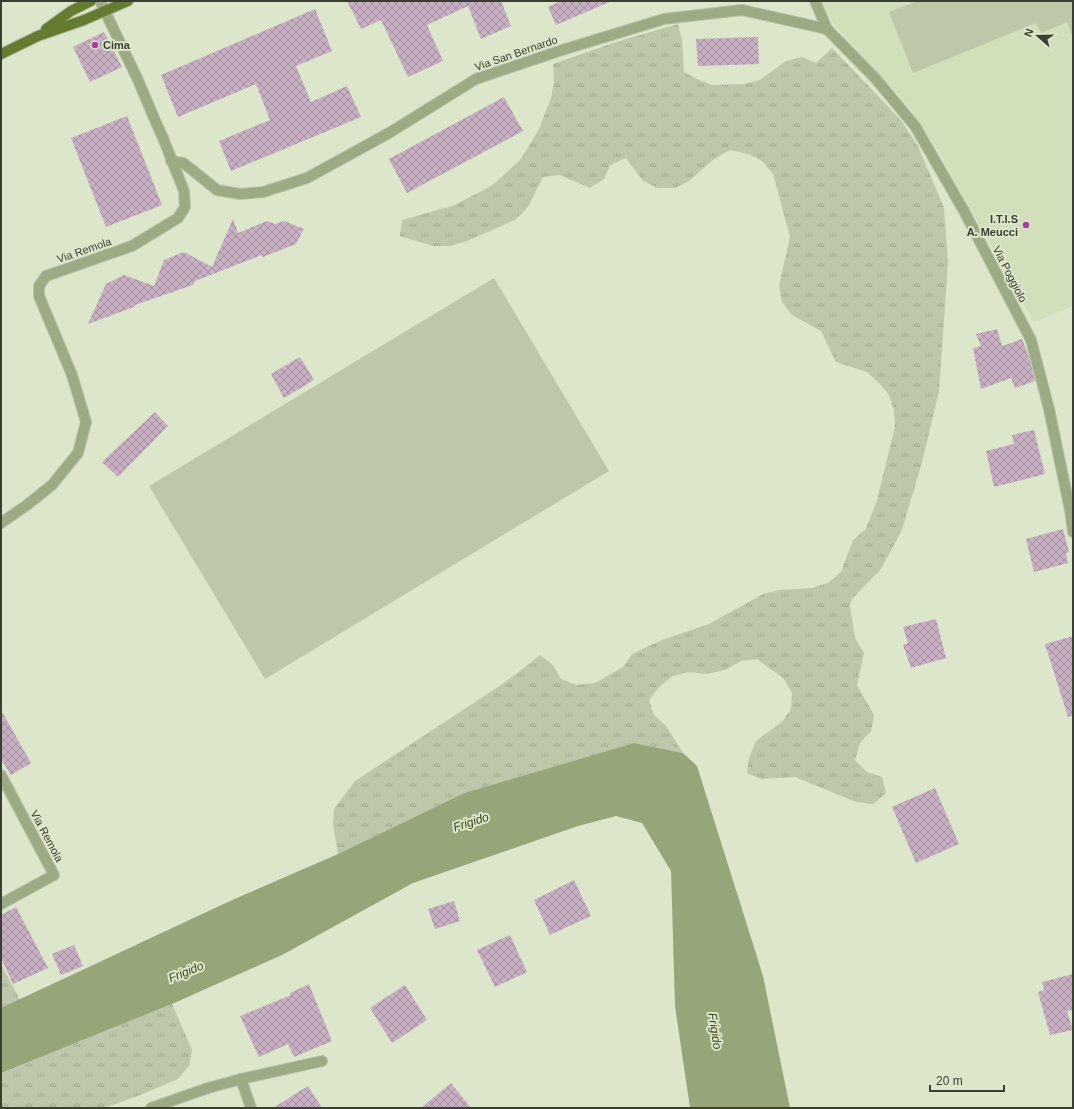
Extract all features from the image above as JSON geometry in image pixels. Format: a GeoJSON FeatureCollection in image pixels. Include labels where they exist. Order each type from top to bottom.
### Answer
{"type":"FeatureCollection","features":[{"type":"Feature","properties":{"kind":"main road"},"geometry":{"type":"LineString","coordinates":[[38,36],[71,11],[91,1]]}},
{"type":"Feature","properties":{"kind":"main road"},"geometry":{"type":"LineString","coordinates":[[1,54],[38,36],[84,20],[128,1]]}},
{"type":"Feature","properties":{"kind":"street","name":"Via Remola"},"geometry":{"type":"LineString","coordinates":[[1,523],[28,505],[52,485],[78,453],[86,422],[72,375],[39,296],[39,286],[46,276],[132,246],[178,218],[185,207],[184,191],[163,138],[138,80],[100,1]]}},
{"type":"Feature","properties":{"kind":"street","name":"Via Poggiolo"},"geometry":{"type":"LineString","coordinates":[[815,1],[827,29],[875,78],[915,126],[964,211],[1031,340],[1049,409],[1070,510],[1073,532]]}},
{"type":"Feature","properties":{"kind":"street","name":"Via San Bernardo"},"geometry":{"type":"LineString","coordinates":[[171,161],[183,163],[217,190],[240,194],[263,192],[307,178],[389,133],[476,79],[562,50],[664,19],[742,10],[827,29]]}},
{"type":"Feature","properties":{"kind":"street","name":"Via Remola"},"geometry":{"type":"LineString","coordinates":[[1,775],[54,875],[1,904]]}},
{"type":"Feature","properties":{"kind":"street"},"geometry":{"type":"LineString","coordinates":[[151,1108],[241,1078],[322,1061]]}},
{"type":"Feature","properties":{"kind":"street"},"geometry":{"type":"LineString","coordinates":[[241,1078],[251,1108]]}},
{"type":"Feature","properties":{"kind":"shaded area","name":"I.T.I.S A. Meucci"},"geometry":{"type":"Polygon","coordinates":[[[1073,1],[1073,306],[1034,322],[934,144],[912,111],[843,35],[819,2],[1073,1]]]}},
{"type":"Feature","properties":{"kind":"green space"},"geometry":{"type":"Polygon","coordinates":[[[917,1],[1073,1],[1073,37],[1067,22],[1041,33],[1036,23],[913,73],[889,12],[917,1]]]}},
{"type":"Feature","properties":{"kind":"green space"},"geometry":{"type":"Polygon","coordinates":[[[678,24],[682,40],[684,72],[712,85],[745,84],[760,80],[786,61],[802,57],[816,63],[832,48],[900,119],[918,146],[944,208],[948,261],[939,392],[922,462],[902,530],[881,569],[852,599],[850,606],[855,638],[864,653],[857,685],[874,715],[871,731],[860,743],[855,760],[867,772],[882,777],[886,793],[873,804],[856,802],[795,777],[761,779],[747,773],[749,758],[756,741],[782,722],[791,709],[792,693],[784,679],[757,659],[741,661],[725,670],[707,674],[689,672],[673,676],[660,686],[649,700],[654,715],[666,726],[683,753],[634,743],[464,793],[338,854],[333,825],[334,809],[355,781],[504,683],[540,655],[553,665],[561,679],[577,685],[595,683],[623,667],[632,654],[662,640],[709,624],[763,594],[779,590],[812,588],[828,583],[841,572],[853,540],[865,530],[871,516],[877,500],[895,427],[894,410],[889,395],[879,383],[867,372],[836,362],[821,331],[792,315],[782,302],[779,286],[790,237],[773,174],[762,161],[748,154],[730,150],[714,159],[689,181],[675,188],[658,188],[643,181],[626,158],[610,165],[604,179],[590,188],[560,175],[543,177],[528,207],[515,220],[467,241],[450,246],[433,246],[400,236],[402,220],[452,206],[482,191],[495,183],[521,159],[539,129],[551,98],[554,83],[553,64],[616,42],[678,24]]]}},
{"type":"Feature","properties":{"kind":"green space"},"geometry":{"type":"Polygon","coordinates":[[[494,278],[609,471],[265,679],[149,486],[494,278]]]}},
{"type":"Feature","properties":{"kind":"green space"},"geometry":{"type":"Polygon","coordinates":[[[1,964],[20,1000],[1,1008],[1,964]]]}},
{"type":"Feature","properties":{"kind":"green space"},"geometry":{"type":"Polygon","coordinates":[[[172,1004],[192,1050],[189,1066],[178,1079],[138,1096],[104,1108],[1,1108],[1,1073],[172,1004]]]}},
{"type":"Feature","properties":{"kind":"water","name":"Frigido"},"geometry":{"type":"Polygon","coordinates":[[[634,743],[683,753],[697,766],[763,976],[790,1108],[690,1108],[675,1006],[671,871],[642,823],[616,816],[578,826],[413,883],[282,955],[172,1004],[1,1073],[1,1008],[230,901],[338,854],[464,793],[634,743]]]}},
{"type":"Feature","properties":{"kind":"building"},"geometry":{"type":"Polygon","coordinates":[[[347,1],[501,1],[511,26],[481,39],[468,6],[427,25],[443,61],[408,77],[381,20],[361,29],[347,1]]]}},
{"type":"Feature","properties":{"kind":"building"},"geometry":{"type":"Polygon","coordinates":[[[561,1],[612,1],[556,25],[548,7],[561,1]]]}},
{"type":"Feature","properties":{"kind":"building"},"geometry":{"type":"Polygon","coordinates":[[[315,9],[332,51],[296,66],[311,102],[347,86],[361,117],[231,171],[219,141],[270,120],[256,84],[178,117],[161,75],[315,9]]]}},
{"type":"Feature","properties":{"kind":"building"},"geometry":{"type":"Polygon","coordinates":[[[104,32],[122,67],[90,82],[73,47],[104,32]]]}},
{"type":"Feature","properties":{"kind":"building"},"geometry":{"type":"Polygon","coordinates":[[[758,37],[759,64],[698,66],[696,39],[758,37]]]}},
{"type":"Feature","properties":{"kind":"building"},"geometry":{"type":"Polygon","coordinates":[[[504,97],[523,131],[407,193],[389,159],[504,97]]]}},
{"type":"Feature","properties":{"kind":"building"},"geometry":{"type":"Polygon","coordinates":[[[127,116],[162,205],[106,227],[71,138],[127,116]]]}},
{"type":"Feature","properties":{"kind":"building"},"geometry":{"type":"Polygon","coordinates":[[[233,219],[238,233],[267,221],[275,224],[284,221],[304,229],[296,244],[263,257],[262,255],[195,281],[193,285],[135,305],[134,307],[88,324],[106,284],[124,275],[154,286],[164,260],[184,252],[212,267],[233,219]]]}},
{"type":"Feature","properties":{"kind":"building"},"geometry":{"type":"Polygon","coordinates":[[[997,329],[1002,346],[1022,339],[1030,360],[1035,381],[1015,388],[1011,378],[981,389],[973,348],[981,346],[976,334],[997,329]]]}},
{"type":"Feature","properties":{"kind":"building"},"geometry":{"type":"Polygon","coordinates":[[[300,357],[314,380],[284,398],[271,374],[300,357]]]}},
{"type":"Feature","properties":{"kind":"building"},"geometry":{"type":"Polygon","coordinates":[[[155,412],[168,426],[118,477],[102,462],[155,412]]]}},
{"type":"Feature","properties":{"kind":"building"},"geometry":{"type":"Polygon","coordinates":[[[1034,430],[1045,474],[994,487],[986,451],[1014,444],[1012,435],[1034,430]]]}},
{"type":"Feature","properties":{"kind":"building"},"geometry":{"type":"Polygon","coordinates":[[[1063,529],[1069,552],[1066,553],[1068,563],[1034,572],[1026,539],[1063,529]]]}},
{"type":"Feature","properties":{"kind":"building"},"geometry":{"type":"Polygon","coordinates":[[[936,619],[946,658],[911,668],[903,645],[908,643],[903,627],[936,619]]]}},
{"type":"Feature","properties":{"kind":"building"},"geometry":{"type":"Polygon","coordinates":[[[1073,636],[1073,716],[1068,717],[1045,644],[1073,636]]]}},
{"type":"Feature","properties":{"kind":"building"},"geometry":{"type":"Polygon","coordinates":[[[1,710],[31,763],[11,775],[1,759],[1,710]]]}},
{"type":"Feature","properties":{"kind":"building"},"geometry":{"type":"Polygon","coordinates":[[[935,788],[959,844],[916,863],[892,807],[935,788]]]}},
{"type":"Feature","properties":{"kind":"building"},"geometry":{"type":"Polygon","coordinates":[[[574,880],[591,916],[550,935],[534,900],[574,880]]]}},
{"type":"Feature","properties":{"kind":"building"},"geometry":{"type":"Polygon","coordinates":[[[454,901],[460,921],[435,929],[428,909],[454,901]]]}},
{"type":"Feature","properties":{"kind":"building"},"geometry":{"type":"Polygon","coordinates":[[[16,907],[48,968],[13,984],[1,958],[1,915],[16,907]]]}},
{"type":"Feature","properties":{"kind":"building"},"geometry":{"type":"Polygon","coordinates":[[[510,935],[527,972],[495,987],[477,950],[510,935]]]}},
{"type":"Feature","properties":{"kind":"building"},"geometry":{"type":"Polygon","coordinates":[[[74,945],[83,966],[61,975],[52,954],[74,945]]]}},
{"type":"Feature","properties":{"kind":"building"},"geometry":{"type":"Polygon","coordinates":[[[1073,974],[1073,1010],[1067,1011],[1073,1030],[1050,1035],[1038,992],[1044,990],[1042,982],[1073,974]]]}},
{"type":"Feature","properties":{"kind":"building"},"geometry":{"type":"Polygon","coordinates":[[[309,984],[332,1041],[294,1057],[288,1044],[259,1057],[240,1016],[291,995],[290,993],[309,984]]]}},
{"type":"Feature","properties":{"kind":"building"},"geometry":{"type":"Polygon","coordinates":[[[405,985],[427,1020],[392,1043],[370,1008],[405,985]]]}},
{"type":"Feature","properties":{"kind":"building"},"geometry":{"type":"Polygon","coordinates":[[[451,1083],[471,1108],[421,1108],[451,1083]]]}},
{"type":"Feature","properties":{"kind":"building"},"geometry":{"type":"Polygon","coordinates":[[[308,1086],[322,1108],[273,1108],[308,1086]]]}},
{"type":"Feature","properties":{"kind":"place","name":"Cima"},"geometry":{"type":"Point","coordinates":[95,45]}},
{"type":"Feature","properties":{"kind":"place","name":"I.T.I.S A. Meucci"},"geometry":{"type":"Point","coordinates":[1026,225]}}]}
